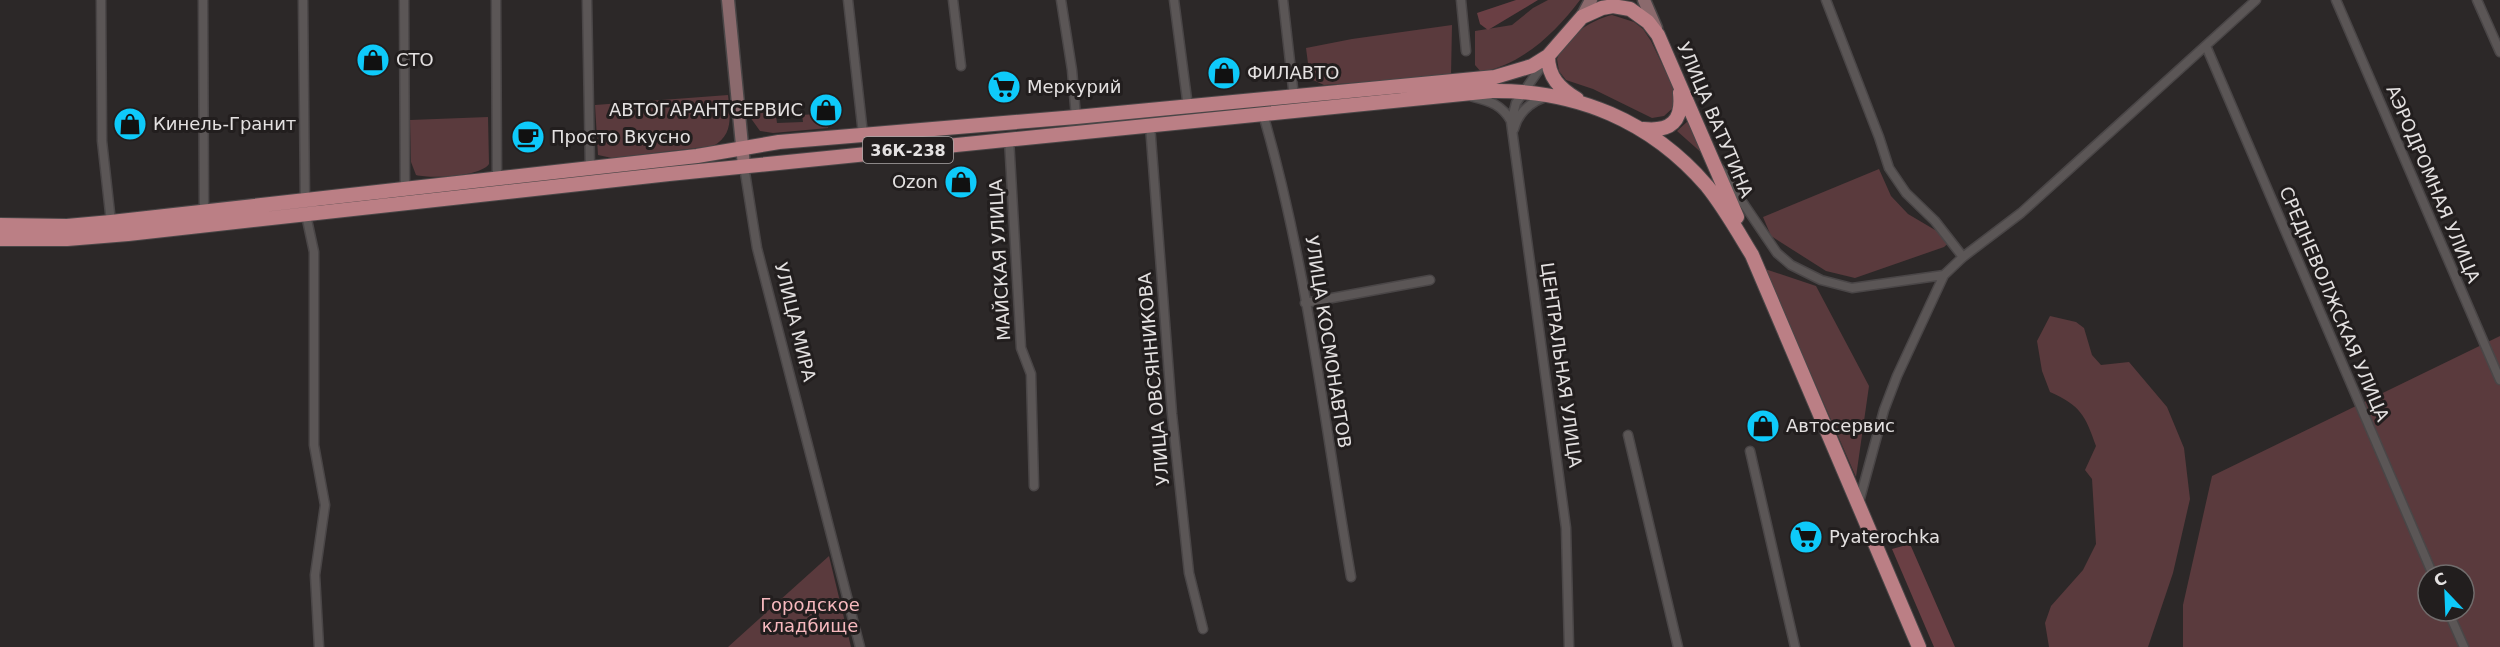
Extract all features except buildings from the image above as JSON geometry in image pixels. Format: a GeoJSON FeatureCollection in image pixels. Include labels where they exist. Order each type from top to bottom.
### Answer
{"type":"FeatureCollection","features":[{"type":"Feature","properties":{"kind":"main road","name":"УЛИЦА МИРА"},"geometry":{"type":"LineString","coordinates":[[728,0],[744,166]]}},
{"type":"Feature","properties":{"kind":"main road"},"geometry":{"type":"LineString","coordinates":[[0,225],[66,226],[111,222],[697,156],[743,148],[863,134],[1294,98],[1495,77],[1533,66],[1548,56],[1582,17],[1591,0]]}},
{"type":"Feature","properties":{"kind":"main road","name":"УЛИЦА ВАТУТИНА"},"geometry":{"type":"LineString","coordinates":[[1644,0],[1752,255]]}},
{"type":"Feature","properties":{"kind":"main road"},"geometry":{"type":"LineString","coordinates":[[1582,17],[1602,8],[1622,7],[1638,14],[1658,35]]}},
{"type":"Feature","properties":{"kind":"main road"},"geometry":{"type":"LineString","coordinates":[[1548,56],[1549,70],[1557,83],[1581,102]]}},
{"type":"Feature","properties":{"kind":"main road"},"geometry":{"type":"LineString","coordinates":[[1641,129],[1657,131],[1668,128],[1673,123],[1681,104],[1680,87]]}},
{"type":"Feature","properties":{"kind":"main road","name":"36К-238"},"geometry":{"type":"LineString","coordinates":[[0,239],[111,235],[744,166],[1464,95],[1522,91],[1581,102],[1641,129],[1674,154],[1708,188],[1752,255],[1919,647]]}},
{"type":"Feature","properties":{"kind":"street"},"geometry":{"type":"LineString","coordinates":[[101,0],[102,141],[111,222]]}},
{"type":"Feature","properties":{"kind":"street"},"geometry":{"type":"LineString","coordinates":[[203,0],[204,212]]}},
{"type":"Feature","properties":{"kind":"street"},"geometry":{"type":"LineString","coordinates":[[303,0],[305,201]]}},
{"type":"Feature","properties":{"kind":"street"},"geometry":{"type":"LineString","coordinates":[[404,0],[405,189]]}},
{"type":"Feature","properties":{"kind":"street"},"geometry":{"type":"LineString","coordinates":[[496,0],[497,179]]}},
{"type":"Feature","properties":{"kind":"street"},"geometry":{"type":"LineString","coordinates":[[587,0],[590,168]]}},
{"type":"Feature","properties":{"kind":"street"},"geometry":{"type":"LineString","coordinates":[[848,0],[863,134]]}},
{"type":"Feature","properties":{"kind":"street"},"geometry":{"type":"LineString","coordinates":[[953,0],[962,66]]}},
{"type":"Feature","properties":{"kind":"street"},"geometry":{"type":"LineString","coordinates":[[1061,0],[1072,70],[1076,117]]}},
{"type":"Feature","properties":{"kind":"street"},"geometry":{"type":"LineString","coordinates":[[1174,0],[1188,107]]}},
{"type":"Feature","properties":{"kind":"street"},"geometry":{"type":"LineString","coordinates":[[1283,0],[1294,98]]}},
{"type":"Feature","properties":{"kind":"street"},"geometry":{"type":"LineString","coordinates":[[1461,0],[1466,51]]}},
{"type":"Feature","properties":{"kind":"street"},"geometry":{"type":"LineString","coordinates":[[1826,0],[1889,168],[1906,193],[1935,221],[1963,256]]}},
{"type":"Feature","properties":{"kind":"street"},"geometry":{"type":"LineString","coordinates":[[1858,502],[1884,410],[1897,376],[1944,275],[1963,256],[2021,213],[2256,0]]}},
{"type":"Feature","properties":{"kind":"street","name":"АЭРОДРОМНАЯ УЛИЦА"},"geometry":{"type":"LineString","coordinates":[[2336,0],[2500,380]]}},
{"type":"Feature","properties":{"kind":"street"},"geometry":{"type":"LineString","coordinates":[[2476,0],[2500,52]]}},
{"type":"Feature","properties":{"kind":"street","name":"СРЕДНЕВОЛЖСКАЯ УЛИЦА"},"geometry":{"type":"LineString","coordinates":[[2206,46],[2428,563]]}},
{"type":"Feature","properties":{"kind":"street","name":"ЦЕНТРАЛЬНАЯ УЛИЦА"},"geometry":{"type":"LineString","coordinates":[[1548,56],[1515,103],[1511,122],[1566,528],[1569,647]]}},
{"type":"Feature","properties":{"kind":"street"},"geometry":{"type":"LineString","coordinates":[[1464,95],[1490,101],[1506,113],[1511,122]]}},
{"type":"Feature","properties":{"kind":"street"},"geometry":{"type":"LineString","coordinates":[[1513,136],[1522,112],[1530,103],[1548,95]]}},
{"type":"Feature","properties":{"kind":"street","name":"УЛИЦА КОСМОНАВТОВ"},"geometry":{"type":"LineString","coordinates":[[1263,114],[1281,176],[1305,303],[1351,577]]}},
{"type":"Feature","properties":{"kind":"street","name":"УЛИЦА ОВСЯННИКОВА"},"geometry":{"type":"LineString","coordinates":[[1150,125],[1172,414],[1189,573],[1203,629]]}},
{"type":"Feature","properties":{"kind":"street","name":"МАЙСКАЯ УЛИЦА"},"geometry":{"type":"LineString","coordinates":[[1009,139],[1021,348],[1031,374],[1034,486]]}},
{"type":"Feature","properties":{"kind":"street"},"geometry":{"type":"LineString","coordinates":[[1709,154],[1731,183],[1765,239],[1791,265],[1821,280],[1852,288],[1944,275]]}},
{"type":"Feature","properties":{"kind":"street","name":"УЛИЦА МИРА"},"geometry":{"type":"LineString","coordinates":[[744,166],[757,248],[860,647]]}},
{"type":"Feature","properties":{"kind":"street"},"geometry":{"type":"LineString","coordinates":[[306,215],[314,252],[314,445],[325,505],[315,575],[319,647]]}},
{"type":"Feature","properties":{"kind":"street"},"geometry":{"type":"LineString","coordinates":[[1305,303],[1430,280]]}},
{"type":"Feature","properties":{"kind":"street"},"geometry":{"type":"LineString","coordinates":[[1628,435],[1678,647]]}},
{"type":"Feature","properties":{"kind":"street"},"geometry":{"type":"LineString","coordinates":[[1750,451],[1795,647]]}},
{"type":"Feature","properties":{"kind":"street"},"geometry":{"type":"LineString","coordinates":[[2453,623],[2464,647]]}},
{"type":"Feature","properties":{"kind":"green space"},"geometry":{"type":"Polygon","coordinates":[[[1548,0],[1580,0],[1549,35],[1524,55],[1481,72],[1475,65],[1475,31],[1512,25],[1533,8],[1548,0]]]}},
{"type":"Feature","properties":{"kind":"green space"},"geometry":{"type":"Polygon","coordinates":[[[1612,15],[1634,22],[1643,29],[1651,41],[1675,94],[1674,107],[1664,116],[1652,118],[1593,89],[1566,80],[1559,71],[1557,59],[1566,44],[1587,25],[1612,15]]]}},
{"type":"Feature","properties":{"kind":"green space"},"geometry":{"type":"Polygon","coordinates":[[[1452,25],[1451,76],[1324,85],[1313,80],[1309,71],[1306,48],[1452,25]]]}},
{"type":"Feature","properties":{"kind":"green space"},"geometry":{"type":"Polygon","coordinates":[[[728,95],[730,117],[728,130],[713,146],[612,158],[598,155],[595,105],[728,95]]]}},
{"type":"Feature","properties":{"kind":"green space"},"geometry":{"type":"Polygon","coordinates":[[[774,101],[777,123],[803,122],[802,115],[829,113],[828,128],[773,133],[760,131],[750,117],[748,104],[774,101]]]}},
{"type":"Feature","properties":{"kind":"green space"},"geometry":{"type":"Polygon","coordinates":[[[488,117],[489,164],[476,172],[455,176],[416,175],[411,162],[410,120],[488,117]]]}},
{"type":"Feature","properties":{"kind":"green space"},"geometry":{"type":"Polygon","coordinates":[[[1689,120],[1704,155],[1677,131],[1689,120]]]}},
{"type":"Feature","properties":{"kind":"green space"},"geometry":{"type":"Polygon","coordinates":[[[1879,169],[1891,196],[1908,214],[1952,240],[1944,247],[1855,278],[1826,271],[1771,236],[1763,217],[1879,169]]]}},
{"type":"Feature","properties":{"kind":"green space"},"geometry":{"type":"Polygon","coordinates":[[[1765,269],[1816,286],[1869,386],[1856,477],[1765,269]]]}},
{"type":"Feature","properties":{"kind":"green space"},"geometry":{"type":"Polygon","coordinates":[[[2050,316],[2076,322],[2084,328],[2092,355],[2101,365],[2129,362],[2167,407],[2184,448],[2190,499],[2173,573],[2148,647],[2049,647],[2045,623],[2051,606],[2083,570],[2096,544],[2092,479],[2085,470],[2096,446],[2085,419],[2069,402],[2050,392],[2042,371],[2037,341],[2050,316]]]}},
{"type":"Feature","properties":{"kind":"green space"},"geometry":{"type":"Polygon","coordinates":[[[2500,336],[2500,647],[2183,647],[2183,605],[2212,476],[2500,336]]]}},
{"type":"Feature","properties":{"kind":"green space","name":"Городское кладбище"},"geometry":{"type":"Polygon","coordinates":[[[829,556],[851,647],[728,647],[829,556]]]}},
{"type":"Feature","properties":{"kind":"shaded area"},"geometry":{"type":"Polygon","coordinates":[[[1516,0],[1538,0],[1488,30],[1480,24],[1477,13],[1516,0]]]}},
{"type":"Feature","properties":{"kind":"shaded area"},"geometry":{"type":"Polygon","coordinates":[[[1910,544],[1955,647],[1934,647],[1892,549],[1910,544]]]}},
{"type":"Feature","properties":{"kind":"place","name":"СТО"},"geometry":{"type":"Point","coordinates":[373,60]}},
{"type":"Feature","properties":{"kind":"place","name":"ФИЛАВТО"},"geometry":{"type":"Point","coordinates":[1224,73]}},
{"type":"Feature","properties":{"kind":"place","name":"Меркурий"},"geometry":{"type":"Point","coordinates":[1004,87]}},
{"type":"Feature","properties":{"kind":"place","name":"АВТОГАРАНТСЕРВИС"},"geometry":{"type":"Point","coordinates":[826,110]}},
{"type":"Feature","properties":{"kind":"place","name":"Кинель-Гранит"},"geometry":{"type":"Point","coordinates":[130,124]}},
{"type":"Feature","properties":{"kind":"place","name":"Просто Вкусно"},"geometry":{"type":"Point","coordinates":[528,137]}},
{"type":"Feature","properties":{"kind":"place","name":"Ozon"},"geometry":{"type":"Point","coordinates":[961,182]}},
{"type":"Feature","properties":{"kind":"place","name":"Автосервис"},"geometry":{"type":"Point","coordinates":[1763,426]}},
{"type":"Feature","properties":{"kind":"place","name":"Pyaterochka"},"geometry":{"type":"Point","coordinates":[1806,537]}}]}
